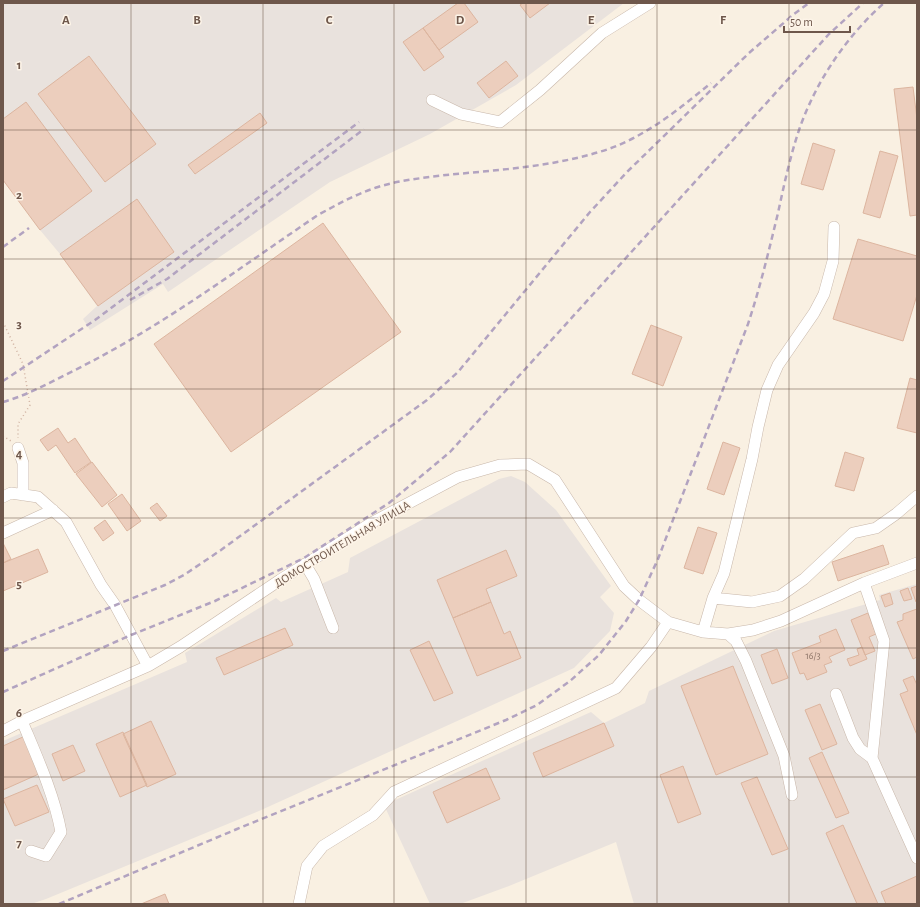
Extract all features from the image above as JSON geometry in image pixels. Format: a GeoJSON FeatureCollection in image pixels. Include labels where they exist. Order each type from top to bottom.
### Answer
{"type":"FeatureCollection","features":[{"type":"Feature","properties":{"kind":"street"},"geometry":{"type":"LineString","coordinates":[[432,100],[461,114],[500,122],[540,90],[602,33],[650,3]]}},
{"type":"Feature","properties":{"kind":"street"},"geometry":{"type":"LineString","coordinates":[[703,632],[713,598],[724,573],[767,390],[778,365],[814,313],[824,294],[833,261],[834,227]]}},
{"type":"Feature","properties":{"kind":"street"},"geometry":{"type":"LineString","coordinates":[[18,448],[23,463],[23,495]]}},
{"type":"Feature","properties":{"kind":"street","name":"ДОМОСТРОИТЕЛЬНАЯ УЛИЦА"},"geometry":{"type":"LineString","coordinates":[[3,732],[22,721],[148,666],[180,648],[305,564],[373,522],[458,477],[500,465],[528,464],[555,480],[624,586],[639,600],[668,622],[703,632],[728,634],[753,630],[781,621],[864,583],[917,562]]}},
{"type":"Feature","properties":{"kind":"street"},"geometry":{"type":"LineString","coordinates":[[3,497],[11,493],[38,497],[66,522],[101,585],[115,605],[148,666]]}},
{"type":"Feature","properties":{"kind":"street"},"geometry":{"type":"LineString","coordinates":[[713,598],[752,602],[780,596],[804,579],[853,533],[876,528],[896,514],[917,496]]}},
{"type":"Feature","properties":{"kind":"street"},"geometry":{"type":"LineString","coordinates":[[3,533],[53,510]]}},
{"type":"Feature","properties":{"kind":"street"},"geometry":{"type":"LineString","coordinates":[[305,564],[314,579],[333,628]]}},
{"type":"Feature","properties":{"kind":"street"},"geometry":{"type":"LineString","coordinates":[[864,583],[884,641],[872,758]]}},
{"type":"Feature","properties":{"kind":"street"},"geometry":{"type":"LineString","coordinates":[[299,904],[307,866],[323,846],[373,815],[394,792],[616,688],[651,647],[668,622]]}},
{"type":"Feature","properties":{"kind":"street"},"geometry":{"type":"LineString","coordinates":[[728,634],[736,641],[746,661],[784,756],[792,795]]}},
{"type":"Feature","properties":{"kind":"street"},"geometry":{"type":"LineString","coordinates":[[836,694],[853,738],[860,749],[872,758],[917,858]]}},
{"type":"Feature","properties":{"kind":"street"},"geometry":{"type":"LineString","coordinates":[[22,721],[46,781],[59,819],[61,832],[46,856],[32,851]]}},
{"type":"Feature","properties":{"kind":"path"},"geometry":{"type":"LineString","coordinates":[[3,322],[13,340],[23,364],[30,405],[18,424],[18,448]]}},
{"type":"Feature","properties":{"kind":"shaded area"},"geometry":{"type":"Polygon","coordinates":[[[3,3],[624,3],[516,85],[430,134],[330,182],[168,292],[163,284],[90,330],[83,319],[97,306],[60,254],[3,180],[3,3]]]}},
{"type":"Feature","properties":{"kind":"shaded area"},"geometry":{"type":"Polygon","coordinates":[[[511,476],[525,482],[556,510],[611,586],[600,597],[614,613],[610,631],[574,668],[259,811],[46,899],[31,904],[3,904],[3,741],[187,662],[185,653],[276,598],[281,602],[348,572],[350,558],[499,479],[511,476]]]}},
{"type":"Feature","properties":{"kind":"shaded area"},"geometry":{"type":"Polygon","coordinates":[[[917,584],[917,904],[634,904],[616,842],[509,886],[460,904],[430,904],[384,805],[591,712],[604,723],[645,703],[649,691],[774,631],[880,600],[879,595],[917,584]]]}},
{"type":"Feature","properties":{"kind":"building"},"geometry":{"type":"Polygon","coordinates":[[[458,3],[464,3],[478,22],[439,50],[423,28],[458,3]]]}},
{"type":"Feature","properties":{"kind":"building"},"geometry":{"type":"Polygon","coordinates":[[[523,3],[550,3],[530,18],[520,5],[523,3]]]}},
{"type":"Feature","properties":{"kind":"building"},"geometry":{"type":"Polygon","coordinates":[[[423,28],[444,57],[424,71],[403,42],[423,28]]]}},
{"type":"Feature","properties":{"kind":"building"},"geometry":{"type":"Polygon","coordinates":[[[89,56],[156,144],[105,182],[38,94],[89,56]]]}},
{"type":"Feature","properties":{"kind":"building"},"geometry":{"type":"Polygon","coordinates":[[[506,61],[518,76],[489,98],[477,83],[506,61]]]}},
{"type":"Feature","properties":{"kind":"building"},"geometry":{"type":"Polygon","coordinates":[[[913,87],[917,119],[917,215],[910,216],[894,89],[913,87]]]}},
{"type":"Feature","properties":{"kind":"building"},"geometry":{"type":"Polygon","coordinates":[[[26,102],[92,191],[40,230],[3,180],[3,119],[26,102]]]}},
{"type":"Feature","properties":{"kind":"building"},"geometry":{"type":"Polygon","coordinates":[[[260,113],[267,123],[195,174],[188,165],[260,113]]]}},
{"type":"Feature","properties":{"kind":"building"},"geometry":{"type":"Polygon","coordinates":[[[813,143],[835,150],[823,190],[801,184],[813,143]]]}},
{"type":"Feature","properties":{"kind":"building"},"geometry":{"type":"Polygon","coordinates":[[[880,151],[898,156],[880,218],[863,213],[880,151]]]}},
{"type":"Feature","properties":{"kind":"building"},"geometry":{"type":"Polygon","coordinates":[[[137,199],[174,252],[98,306],[60,254],[137,199]]]}},
{"type":"Feature","properties":{"kind":"building"},"geometry":{"type":"Polygon","coordinates":[[[323,223],[401,332],[231,452],[154,344],[323,223]]]}},
{"type":"Feature","properties":{"kind":"building"},"geometry":{"type":"Polygon","coordinates":[[[858,239],[917,256],[917,295],[903,341],[833,319],[858,239]]]}},
{"type":"Feature","properties":{"kind":"building"},"geometry":{"type":"Polygon","coordinates":[[[651,325],[682,337],[663,386],[632,374],[651,325]]]}},
{"type":"Feature","properties":{"kind":"building"},"geometry":{"type":"Polygon","coordinates":[[[910,378],[917,380],[917,433],[897,428],[910,378]]]}},
{"type":"Feature","properties":{"kind":"building"},"geometry":{"type":"Polygon","coordinates":[[[58,428],[68,443],[75,438],[91,462],[75,473],[56,445],[48,451],[40,440],[58,428]]]}},
{"type":"Feature","properties":{"kind":"building"},"geometry":{"type":"Polygon","coordinates":[[[723,442],[740,448],[724,495],[707,489],[723,442]]]}},
{"type":"Feature","properties":{"kind":"building"},"geometry":{"type":"Polygon","coordinates":[[[845,452],[864,458],[854,491],[835,486],[845,452]]]}},
{"type":"Feature","properties":{"kind":"building"},"geometry":{"type":"Polygon","coordinates":[[[92,462],[117,495],[102,507],[76,474],[92,462]]]}},
{"type":"Feature","properties":{"kind":"building"},"geometry":{"type":"Polygon","coordinates":[[[122,494],[141,521],[127,531],[108,504],[122,494]]]}},
{"type":"Feature","properties":{"kind":"building"},"geometry":{"type":"Polygon","coordinates":[[[157,503],[167,516],[160,521],[150,508],[157,503]]]}},
{"type":"Feature","properties":{"kind":"building"},"geometry":{"type":"Polygon","coordinates":[[[105,520],[114,533],[103,541],[94,528],[105,520]]]}},
{"type":"Feature","properties":{"kind":"building"},"geometry":{"type":"Polygon","coordinates":[[[698,527],[717,533],[703,574],[684,568],[698,527]]]}},
{"type":"Feature","properties":{"kind":"building"},"geometry":{"type":"Polygon","coordinates":[[[3,543],[11,559],[3,563],[3,543]]]}},
{"type":"Feature","properties":{"kind":"building"},"geometry":{"type":"Polygon","coordinates":[[[883,545],[889,564],[838,581],[832,562],[883,545]]]}},
{"type":"Feature","properties":{"kind":"building"},"geometry":{"type":"Polygon","coordinates":[[[38,549],[48,572],[3,591],[3,563],[38,549]]]}},
{"type":"Feature","properties":{"kind":"building"},"geometry":{"type":"Polygon","coordinates":[[[506,550],[517,576],[486,589],[491,602],[453,618],[437,580],[506,550]]]}},
{"type":"Feature","properties":{"kind":"building"},"geometry":{"type":"Polygon","coordinates":[[[917,586],[917,602],[916,602],[911,588],[917,586]]]}},
{"type":"Feature","properties":{"kind":"building"},"geometry":{"type":"Polygon","coordinates":[[[908,588],[912,599],[904,601],[900,591],[908,588]]]}},
{"type":"Feature","properties":{"kind":"building"},"geometry":{"type":"Polygon","coordinates":[[[890,593],[893,604],[885,607],[881,596],[890,593]]]}},
{"type":"Feature","properties":{"kind":"building"},"geometry":{"type":"Polygon","coordinates":[[[491,602],[504,634],[510,631],[521,658],[477,676],[453,618],[491,602]]]}},
{"type":"Feature","properties":{"kind":"building"},"geometry":{"type":"Polygon","coordinates":[[[917,609],[917,657],[913,659],[897,622],[903,620],[903,614],[917,609]]]}},
{"type":"Feature","properties":{"kind":"building"},"geometry":{"type":"Polygon","coordinates":[[[868,613],[876,634],[869,637],[875,651],[865,655],[851,620],[868,613]]]}},
{"type":"Feature","properties":{"kind":"building"},"geometry":{"type":"Polygon","coordinates":[[[285,628],[293,645],[224,675],[216,658],[285,628]]]}},
{"type":"Feature","properties":{"kind":"building"},"geometry":{"type":"Polygon","coordinates":[[[836,629],[845,650],[829,657],[832,662],[824,665],[827,672],[807,680],[804,673],[800,674],[792,653],[821,642],[819,636],[836,629]]]}},
{"type":"Feature","properties":{"kind":"building"},"geometry":{"type":"Polygon","coordinates":[[[429,641],[453,693],[434,701],[410,650],[429,641]]]}},
{"type":"Feature","properties":{"kind":"building"},"geometry":{"type":"Polygon","coordinates":[[[862,647],[867,659],[850,666],[847,659],[859,655],[857,649],[862,647]]]}},
{"type":"Feature","properties":{"kind":"building"},"geometry":{"type":"Polygon","coordinates":[[[777,649],[788,678],[772,684],[761,655],[777,649]]]}},
{"type":"Feature","properties":{"kind":"building"},"geometry":{"type":"Polygon","coordinates":[[[733,666],[768,754],[716,775],[681,686],[733,666]]]}},
{"type":"Feature","properties":{"kind":"building"},"geometry":{"type":"Polygon","coordinates":[[[913,676],[917,685],[917,735],[900,694],[908,691],[903,680],[913,676]]]}},
{"type":"Feature","properties":{"kind":"building"},"geometry":{"type":"Polygon","coordinates":[[[820,704],[837,744],[822,750],[805,710],[820,704]]]}},
{"type":"Feature","properties":{"kind":"building"},"geometry":{"type":"Polygon","coordinates":[[[151,721],[176,774],[147,787],[123,734],[151,721]]]}},
{"type":"Feature","properties":{"kind":"building"},"geometry":{"type":"Polygon","coordinates":[[[604,723],[614,746],[543,777],[533,753],[604,723]]]}},
{"type":"Feature","properties":{"kind":"building"},"geometry":{"type":"Polygon","coordinates":[[[123,732],[147,785],[120,797],[96,744],[123,732]]]}},
{"type":"Feature","properties":{"kind":"building"},"geometry":{"type":"Polygon","coordinates":[[[25,736],[41,773],[3,790],[3,746],[25,736]]]}},
{"type":"Feature","properties":{"kind":"building"},"geometry":{"type":"Polygon","coordinates":[[[73,745],[85,771],[63,781],[52,754],[73,745]]]}},
{"type":"Feature","properties":{"kind":"building"},"geometry":{"type":"Polygon","coordinates":[[[822,752],[849,813],[836,818],[809,758],[822,752]]]}},
{"type":"Feature","properties":{"kind":"building"},"geometry":{"type":"Polygon","coordinates":[[[683,766],[701,814],[678,823],[660,775],[683,766]]]}},
{"type":"Feature","properties":{"kind":"building"},"geometry":{"type":"Polygon","coordinates":[[[486,768],[500,799],[447,823],[433,792],[486,768]]]}},
{"type":"Feature","properties":{"kind":"building"},"geometry":{"type":"Polygon","coordinates":[[[757,777],[788,849],[772,855],[741,783],[757,777]]]}},
{"type":"Feature","properties":{"kind":"building"},"geometry":{"type":"Polygon","coordinates":[[[37,785],[49,812],[15,826],[3,799],[37,785]]]}},
{"type":"Feature","properties":{"kind":"building"},"geometry":{"type":"Polygon","coordinates":[[[843,825],[878,904],[857,904],[826,833],[843,825]]]}},
{"type":"Feature","properties":{"kind":"building"},"geometry":{"type":"Polygon","coordinates":[[[917,876],[917,904],[886,904],[881,892],[917,876]]]}},
{"type":"Feature","properties":{"kind":"building"},"geometry":{"type":"Polygon","coordinates":[[[165,894],[169,904],[141,904],[165,894]]]}},
{"type":"Feature","properties":{"kind":"railway"},"geometry":{"type":"LineString","coordinates":[[3,651],[165,585],[184,575],[221,550],[427,400],[458,372],[590,212],[627,172],[749,53],[809,3]]}},
{"type":"Feature","properties":{"kind":"railway"},"geometry":{"type":"LineString","coordinates":[[3,692],[131,635],[215,601],[304,558],[389,503],[450,452],[829,34],[863,3]]}},
{"type":"Feature","properties":{"kind":"railway"},"geometry":{"type":"LineString","coordinates":[[59,904],[237,829],[506,720],[537,705],[570,681],[599,655],[626,621],[639,600],[658,559],[748,324],[764,269],[787,171],[806,112],[823,77],[845,45],[857,30],[884,3]]}},
{"type":"Feature","properties":{"kind":"railway"},"geometry":{"type":"LineString","coordinates":[[3,402],[48,384],[138,335],[199,297],[318,215],[355,196],[378,187],[403,181],[543,165],[599,152],[629,140],[658,124],[711,83]]}},
{"type":"Feature","properties":{"kind":"railway"},"geometry":{"type":"LineString","coordinates":[[3,381],[95,320],[359,122]]}},
{"type":"Feature","properties":{"kind":"railway"},"geometry":{"type":"LineString","coordinates":[[130,300],[167,279],[364,129]]}},
{"type":"Feature","properties":{"kind":"railway"},"geometry":{"type":"LineString","coordinates":[[3,247],[29,228]]}}]}
